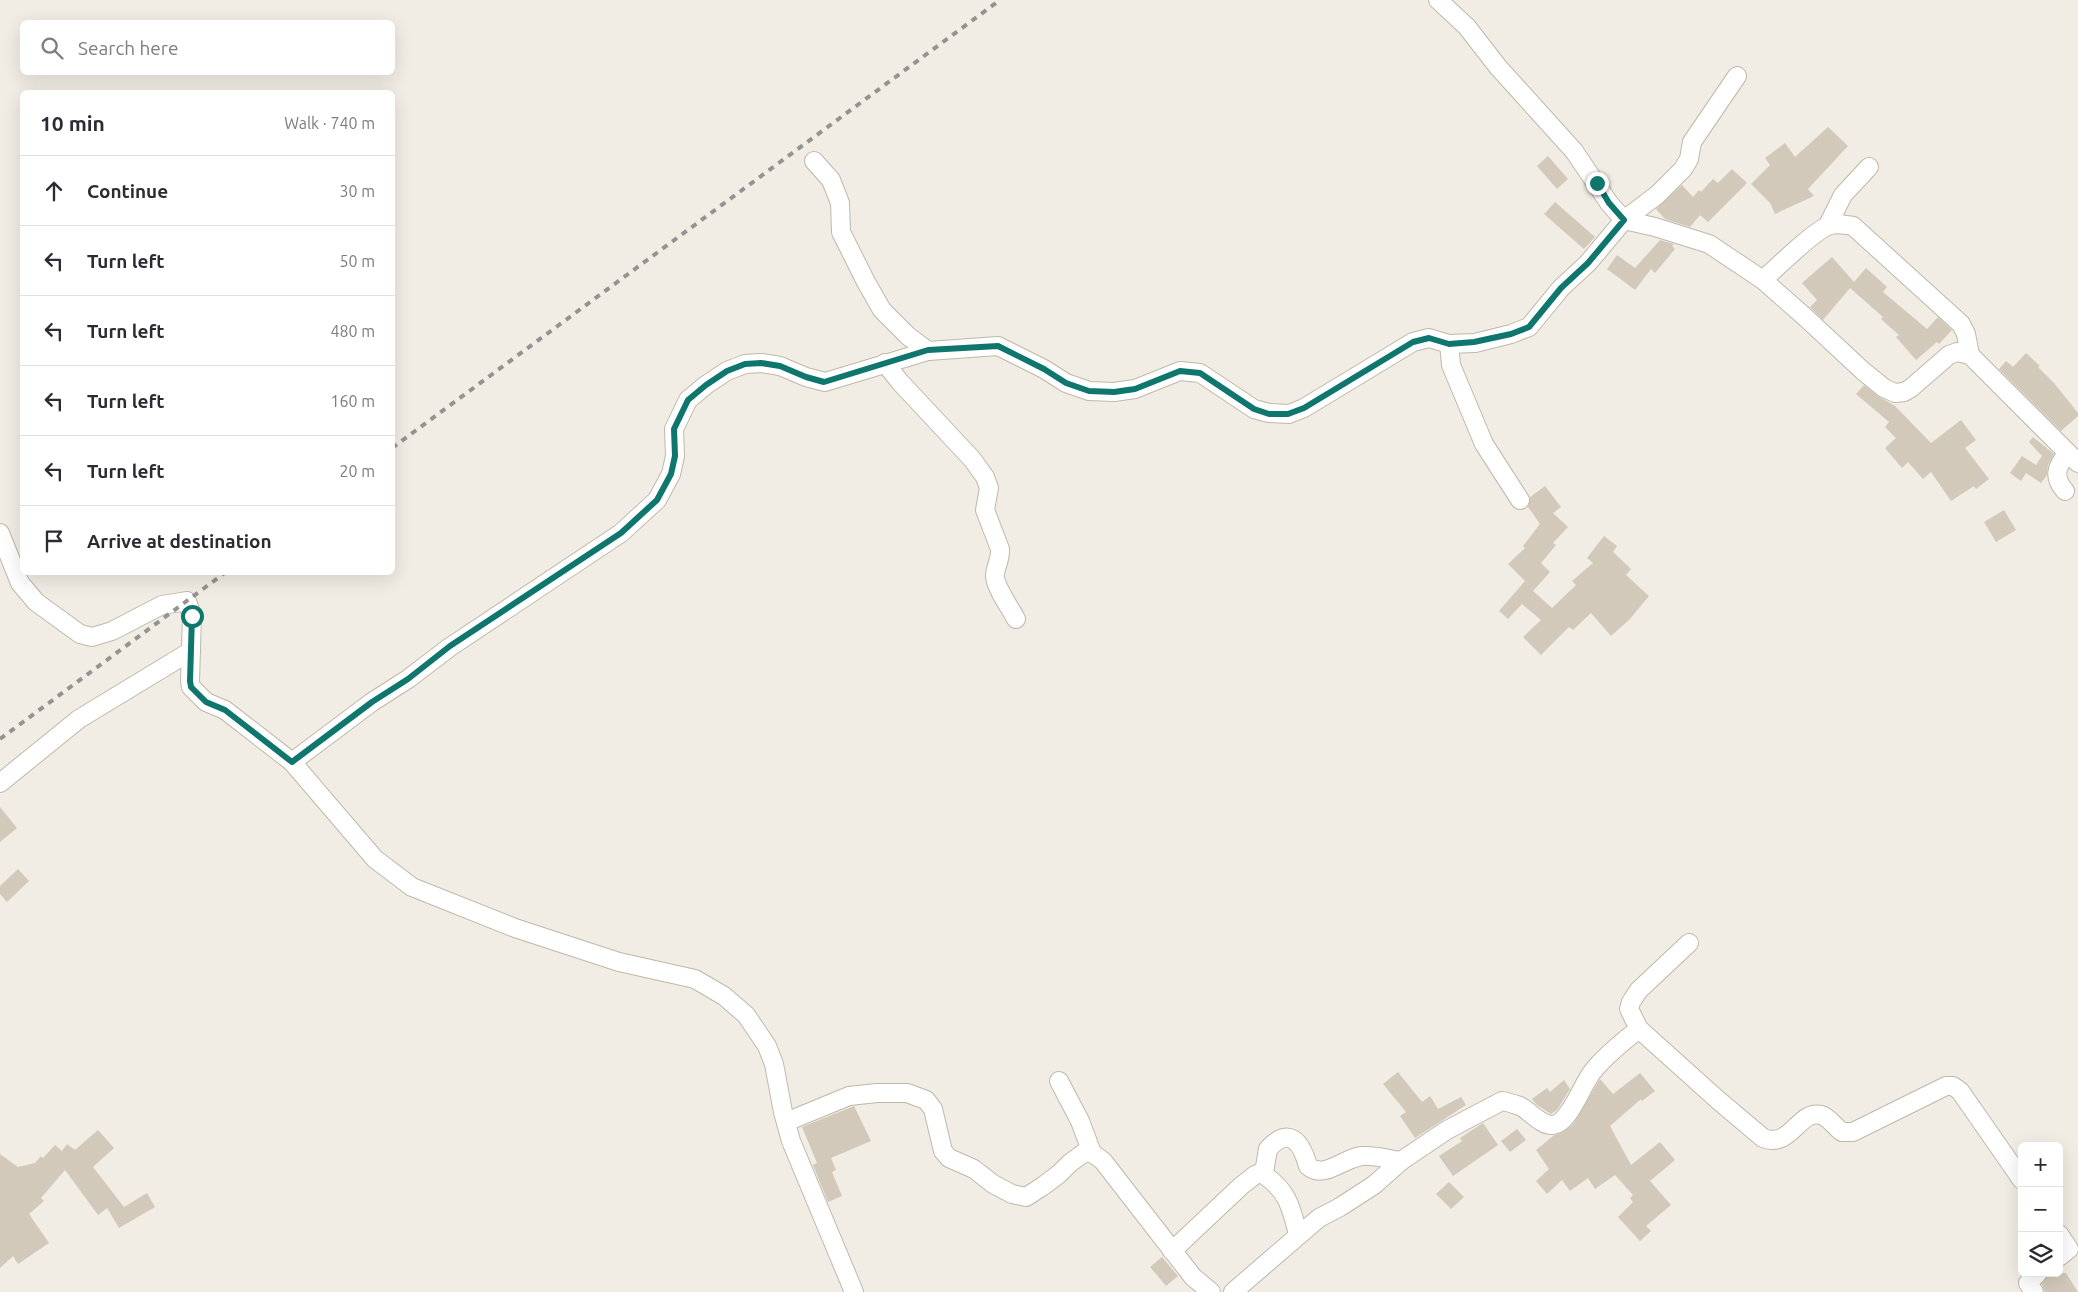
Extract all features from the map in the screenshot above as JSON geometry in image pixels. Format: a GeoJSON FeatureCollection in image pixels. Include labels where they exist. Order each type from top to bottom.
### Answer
{"type":"FeatureCollection","features":[{"type":"Feature","properties":{"kind":"street"},"geometry":{"type":"LineString","coordinates":[[1438,0],[1467,27],[1498,67],[1574,151],[1609,203],[1624,220],[1655,227],[1708,244],[1763,280],[1805,316],[1863,371],[1884,388],[1894,392],[1904,392],[1911,388],[1949,355],[1957,352],[1970,355],[2072,459]]}},
{"type":"Feature","properties":{"kind":"street"},"geometry":{"type":"LineString","coordinates":[[292,762],[372,702],[408,679],[450,646],[621,533],[657,500],[671,474],[675,456],[674,429],[688,400],[727,371],[745,364],[761,363],[780,366],[824,382],[928,350],[998,346],[1044,369],[1066,383],[1089,391],[1114,392],[1135,389],[1180,371],[1200,373],[1254,409],[1269,414],[1288,414],[1304,408],[1413,342],[1429,338],[1449,344],[1474,342],[1511,334],[1529,327],[1561,288],[1588,263],[1624,220],[1657,195],[1682,169],[1689,159],[1692,142],[1736,76]]}},
{"type":"Feature","properties":{"kind":"street"},"geometry":{"type":"LineString","coordinates":[[814,161],[831,180],[840,203],[842,232],[882,310],[908,336],[928,350]]}},
{"type":"Feature","properties":{"kind":"street"},"geometry":{"type":"LineString","coordinates":[[1763,280],[1810,238],[1828,225],[1843,195],[1868,167]]}},
{"type":"Feature","properties":{"kind":"street"},"geometry":{"type":"LineString","coordinates":[[1828,225],[1853,226],[1951,314],[1966,334],[1970,355]]}},
{"type":"Feature","properties":{"kind":"street"},"geometry":{"type":"LineString","coordinates":[[1449,344],[1451,365],[1484,444],[1520,500]]}},
{"type":"Feature","properties":{"kind":"street"},"geometry":{"type":"LineString","coordinates":[[885,363],[900,382],[972,459],[985,477],[989,488],[985,510],[1001,555],[995,571],[995,579],[1016,619]]}},
{"type":"Feature","properties":{"kind":"street"},"geometry":{"type":"LineString","coordinates":[[2065,491],[2060,485],[2057,473],[2060,461],[2072,459]]}},
{"type":"Feature","properties":{"kind":"street"},"geometry":{"type":"LineString","coordinates":[[0,533],[20,583],[36,602],[80,634],[92,637],[112,631],[162,605],[188,601],[192,616],[191,687],[206,702],[225,710],[292,762],[375,859],[412,887],[515,928],[562,944],[619,962],[695,979],[724,996],[746,1015],[767,1046],[774,1064],[791,1142],[803,1174],[840,1254],[854,1292]]}},
{"type":"Feature","properties":{"kind":"street"},"geometry":{"type":"LineString","coordinates":[[0,783],[79,719],[191,651]]}},
{"type":"Feature","properties":{"kind":"street"},"geometry":{"type":"LineString","coordinates":[[1689,943],[1635,995],[1630,1009],[1639,1029],[1763,1138],[1771,1141],[1783,1138],[1816,1114],[1824,1116],[1842,1132],[1853,1132],[1946,1086],[1953,1086],[1960,1091],[2018,1174]]}},
{"type":"Feature","properties":{"kind":"street"},"geometry":{"type":"LineString","coordinates":[[1233,1292],[1298,1234],[1319,1218],[1374,1185],[1401,1161],[1447,1130],[1502,1101],[1521,1107],[1545,1124],[1554,1125],[1561,1121],[1573,1109],[1584,1082],[1594,1070],[1616,1046],[1639,1029]]}},
{"type":"Feature","properties":{"kind":"street"},"geometry":{"type":"LineString","coordinates":[[1059,1081],[1080,1121],[1092,1153]]}},
{"type":"Feature","properties":{"kind":"street"},"geometry":{"type":"LineString","coordinates":[[786,1122],[849,1096],[877,1093],[907,1093],[926,1100],[933,1109],[943,1151],[949,1158],[974,1169],[993,1184],[1012,1194],[1026,1197],[1054,1178],[1079,1156],[1085,1152],[1092,1153],[1103,1161],[1193,1278],[1210,1292]]}},
{"type":"Feature","properties":{"kind":"street"},"geometry":{"type":"LineString","coordinates":[[1172,1251],[1241,1186],[1260,1173],[1265,1166],[1268,1149],[1273,1143],[1286,1137],[1297,1141],[1302,1148],[1308,1166],[1319,1171],[1326,1171],[1338,1164],[1364,1156],[1401,1161]]}},
{"type":"Feature","properties":{"kind":"street"},"geometry":{"type":"LineString","coordinates":[[1260,1173],[1272,1180],[1284,1193],[1292,1208],[1298,1234]]}},
{"type":"Feature","properties":{"kind":"street"},"geometry":{"type":"LineString","coordinates":[[2063,1240],[2069,1249],[2063,1253]]}},
{"type":"Feature","properties":{"kind":"street"},"geometry":{"type":"LineString","coordinates":[[2034,1277],[2028,1282],[2034,1292]]}},
{"type":"Feature","properties":{"kind":"building"},"geometry":{"type":"Polygon","coordinates":[[[1828,127],[1848,146],[1808,189],[1814,196],[1775,214],[1770,203],[1751,184],[1770,165],[1765,158],[1785,143],[1795,157],[1828,127]]]}},
{"type":"Feature","properties":{"kind":"building"},"geometry":{"type":"Polygon","coordinates":[[[1548,156],[1568,179],[1557,189],[1537,166],[1548,156]]]}},
{"type":"Feature","properties":{"kind":"building"},"geometry":{"type":"Polygon","coordinates":[[[1732,169],[1747,183],[1708,222],[1700,215],[1690,227],[1665,219],[1656,209],[1682,185],[1693,197],[1699,190],[1701,192],[1713,179],[1718,183],[1732,169]]]}},
{"type":"Feature","properties":{"kind":"building"},"geometry":{"type":"Polygon","coordinates":[[[1555,202],[1595,237],[1584,249],[1544,214],[1555,202]]]}},
{"type":"Feature","properties":{"kind":"building"},"geometry":{"type":"Polygon","coordinates":[[[1660,240],[1674,244],[1672,246],[1675,249],[1655,273],[1651,269],[1635,290],[1607,269],[1617,255],[1635,268],[1660,240]]]}},
{"type":"Feature","properties":{"kind":"building"},"geometry":{"type":"Polygon","coordinates":[[[1832,257],[1854,282],[1866,268],[1887,287],[1883,292],[1927,329],[1938,317],[1952,330],[1939,344],[1937,342],[1916,360],[1896,337],[1899,335],[1881,319],[1883,317],[1850,288],[1823,320],[1810,307],[1817,300],[1802,283],[1832,257]]]}},
{"type":"Feature","properties":{"kind":"building"},"geometry":{"type":"Polygon","coordinates":[[[2026,353],[2040,366],[2038,367],[2054,383],[2078,413],[2078,416],[2061,431],[1999,369],[2006,361],[2013,367],[2026,353]]]}},
{"type":"Feature","properties":{"kind":"building"},"geometry":{"type":"Polygon","coordinates":[[[1864,385],[1895,406],[1931,443],[1961,420],[1976,440],[1965,448],[1989,479],[1976,489],[1974,486],[1951,501],[1931,472],[1923,479],[1908,462],[1902,468],[1885,448],[1896,438],[1885,427],[1889,422],[1856,394],[1864,385]]]}},
{"type":"Feature","properties":{"kind":"building"},"geometry":{"type":"Polygon","coordinates":[[[2033,437],[2054,454],[2048,465],[2047,475],[2041,483],[2026,473],[2021,481],[2010,473],[2022,456],[2036,465],[2042,456],[2029,442],[2033,437]]]}},
{"type":"Feature","properties":{"kind":"building"},"geometry":{"type":"Polygon","coordinates":[[[1545,486],[1561,507],[1553,513],[1568,527],[1553,543],[1556,545],[1541,563],[1550,572],[1533,591],[1552,608],[1576,585],[1572,581],[1593,563],[1587,558],[1604,536],[1617,546],[1613,552],[1631,569],[1626,575],[1649,596],[1630,619],[1611,636],[1591,613],[1573,630],[1569,627],[1541,655],[1523,637],[1541,620],[1522,604],[1508,619],[1499,611],[1525,581],[1508,564],[1525,548],[1523,546],[1540,524],[1528,507],[1530,497],[1545,486]]]}},
{"type":"Feature","properties":{"kind":"building"},"geometry":{"type":"Polygon","coordinates":[[[2004,510],[2016,530],[1996,542],[1984,522],[2004,510]]]}},
{"type":"Feature","properties":{"kind":"building"},"geometry":{"type":"Polygon","coordinates":[[[0,807],[17,828],[0,842],[0,807]]]}},
{"type":"Feature","properties":{"kind":"building"},"geometry":{"type":"Polygon","coordinates":[[[18,869],[29,881],[7,902],[0,894],[0,886],[18,869]]]}},
{"type":"Feature","properties":{"kind":"building"},"geometry":{"type":"Polygon","coordinates":[[[1398,1072],[1422,1102],[1430,1096],[1438,1109],[1461,1097],[1466,1105],[1415,1138],[1400,1116],[1406,1112],[1383,1084],[1398,1072]]]}},
{"type":"Feature","properties":{"kind":"building"},"geometry":{"type":"Polygon","coordinates":[[[1640,1073],[1655,1091],[1642,1101],[1641,1099],[1610,1126],[1631,1165],[1660,1142],[1675,1160],[1650,1181],[1671,1205],[1646,1226],[1651,1231],[1640,1241],[1618,1217],[1633,1202],[1630,1198],[1633,1195],[1615,1175],[1595,1189],[1588,1178],[1570,1191],[1562,1180],[1547,1194],[1536,1181],[1549,1169],[1536,1150],[1553,1136],[1563,1132],[1573,1124],[1600,1079],[1613,1094],[1640,1073]]]}},
{"type":"Feature","properties":{"kind":"building"},"geometry":{"type":"Polygon","coordinates":[[[1564,1080],[1570,1089],[1557,1110],[1551,1114],[1537,1105],[1532,1099],[1547,1088],[1550,1092],[1564,1080]]]}},
{"type":"Feature","properties":{"kind":"building"},"geometry":{"type":"Polygon","coordinates":[[[854,1106],[871,1141],[831,1158],[836,1170],[832,1172],[842,1196],[828,1202],[813,1165],[817,1163],[802,1127],[854,1106]]]}},
{"type":"Feature","properties":{"kind":"building"},"geometry":{"type":"Polygon","coordinates":[[[1483,1123],[1498,1145],[1453,1176],[1439,1156],[1462,1141],[1460,1138],[1483,1123]]]}},
{"type":"Feature","properties":{"kind":"building"},"geometry":{"type":"Polygon","coordinates":[[[1517,1129],[1526,1140],[1510,1152],[1501,1141],[1517,1129]]]}},
{"type":"Feature","properties":{"kind":"building"},"geometry":{"type":"Polygon","coordinates":[[[98,1130],[114,1148],[93,1167],[124,1207],[147,1193],[155,1207],[119,1228],[107,1208],[98,1215],[65,1170],[41,1198],[44,1201],[29,1214],[49,1243],[18,1264],[13,1256],[0,1268],[0,1154],[18,1167],[35,1163],[41,1156],[43,1158],[55,1145],[62,1151],[67,1144],[75,1150],[98,1130]]]}},
{"type":"Feature","properties":{"kind":"building"},"geometry":{"type":"Polygon","coordinates":[[[1449,1182],[1464,1197],[1451,1209],[1436,1194],[1449,1182]]]}},
{"type":"Feature","properties":{"kind":"building"},"geometry":{"type":"Polygon","coordinates":[[[1162,1257],[1178,1276],[1166,1286],[1150,1267],[1162,1257]]]}},
{"type":"Feature","properties":{"kind":"building"},"geometry":{"type":"Polygon","coordinates":[[[2063,1273],[2066,1273],[2078,1292],[2045,1292],[2042,1284],[2046,1277],[2063,1277],[2063,1273]]]}},
{"type":"Feature","properties":{"kind":"railway"},"geometry":{"type":"LineString","coordinates":[[395,446],[1000,0]]}},
{"type":"Feature","properties":{"kind":"railway"},"geometry":{"type":"LineString","coordinates":[[0,739],[222,575]]}},
{"type":"Feature","properties":{"kind":"route"},"geometry":{"type":"LineString","coordinates":[[192,616],[191,687],[206,702],[225,710],[248,726],[292,762],[372,702],[408,679],[450,646],[621,533],[657,500],[671,474],[675,456],[674,429],[688,400],[727,371],[745,364],[761,363],[780,366],[824,382],[928,350],[998,346],[1044,369],[1066,383],[1089,391],[1114,392],[1135,389],[1180,371],[1200,373],[1254,409],[1269,414],[1288,414],[1304,408],[1413,342],[1429,338],[1449,344],[1474,342],[1511,334],[1529,327],[1561,288],[1588,263],[1624,220],[1609,203],[1597,183]]}}]}
